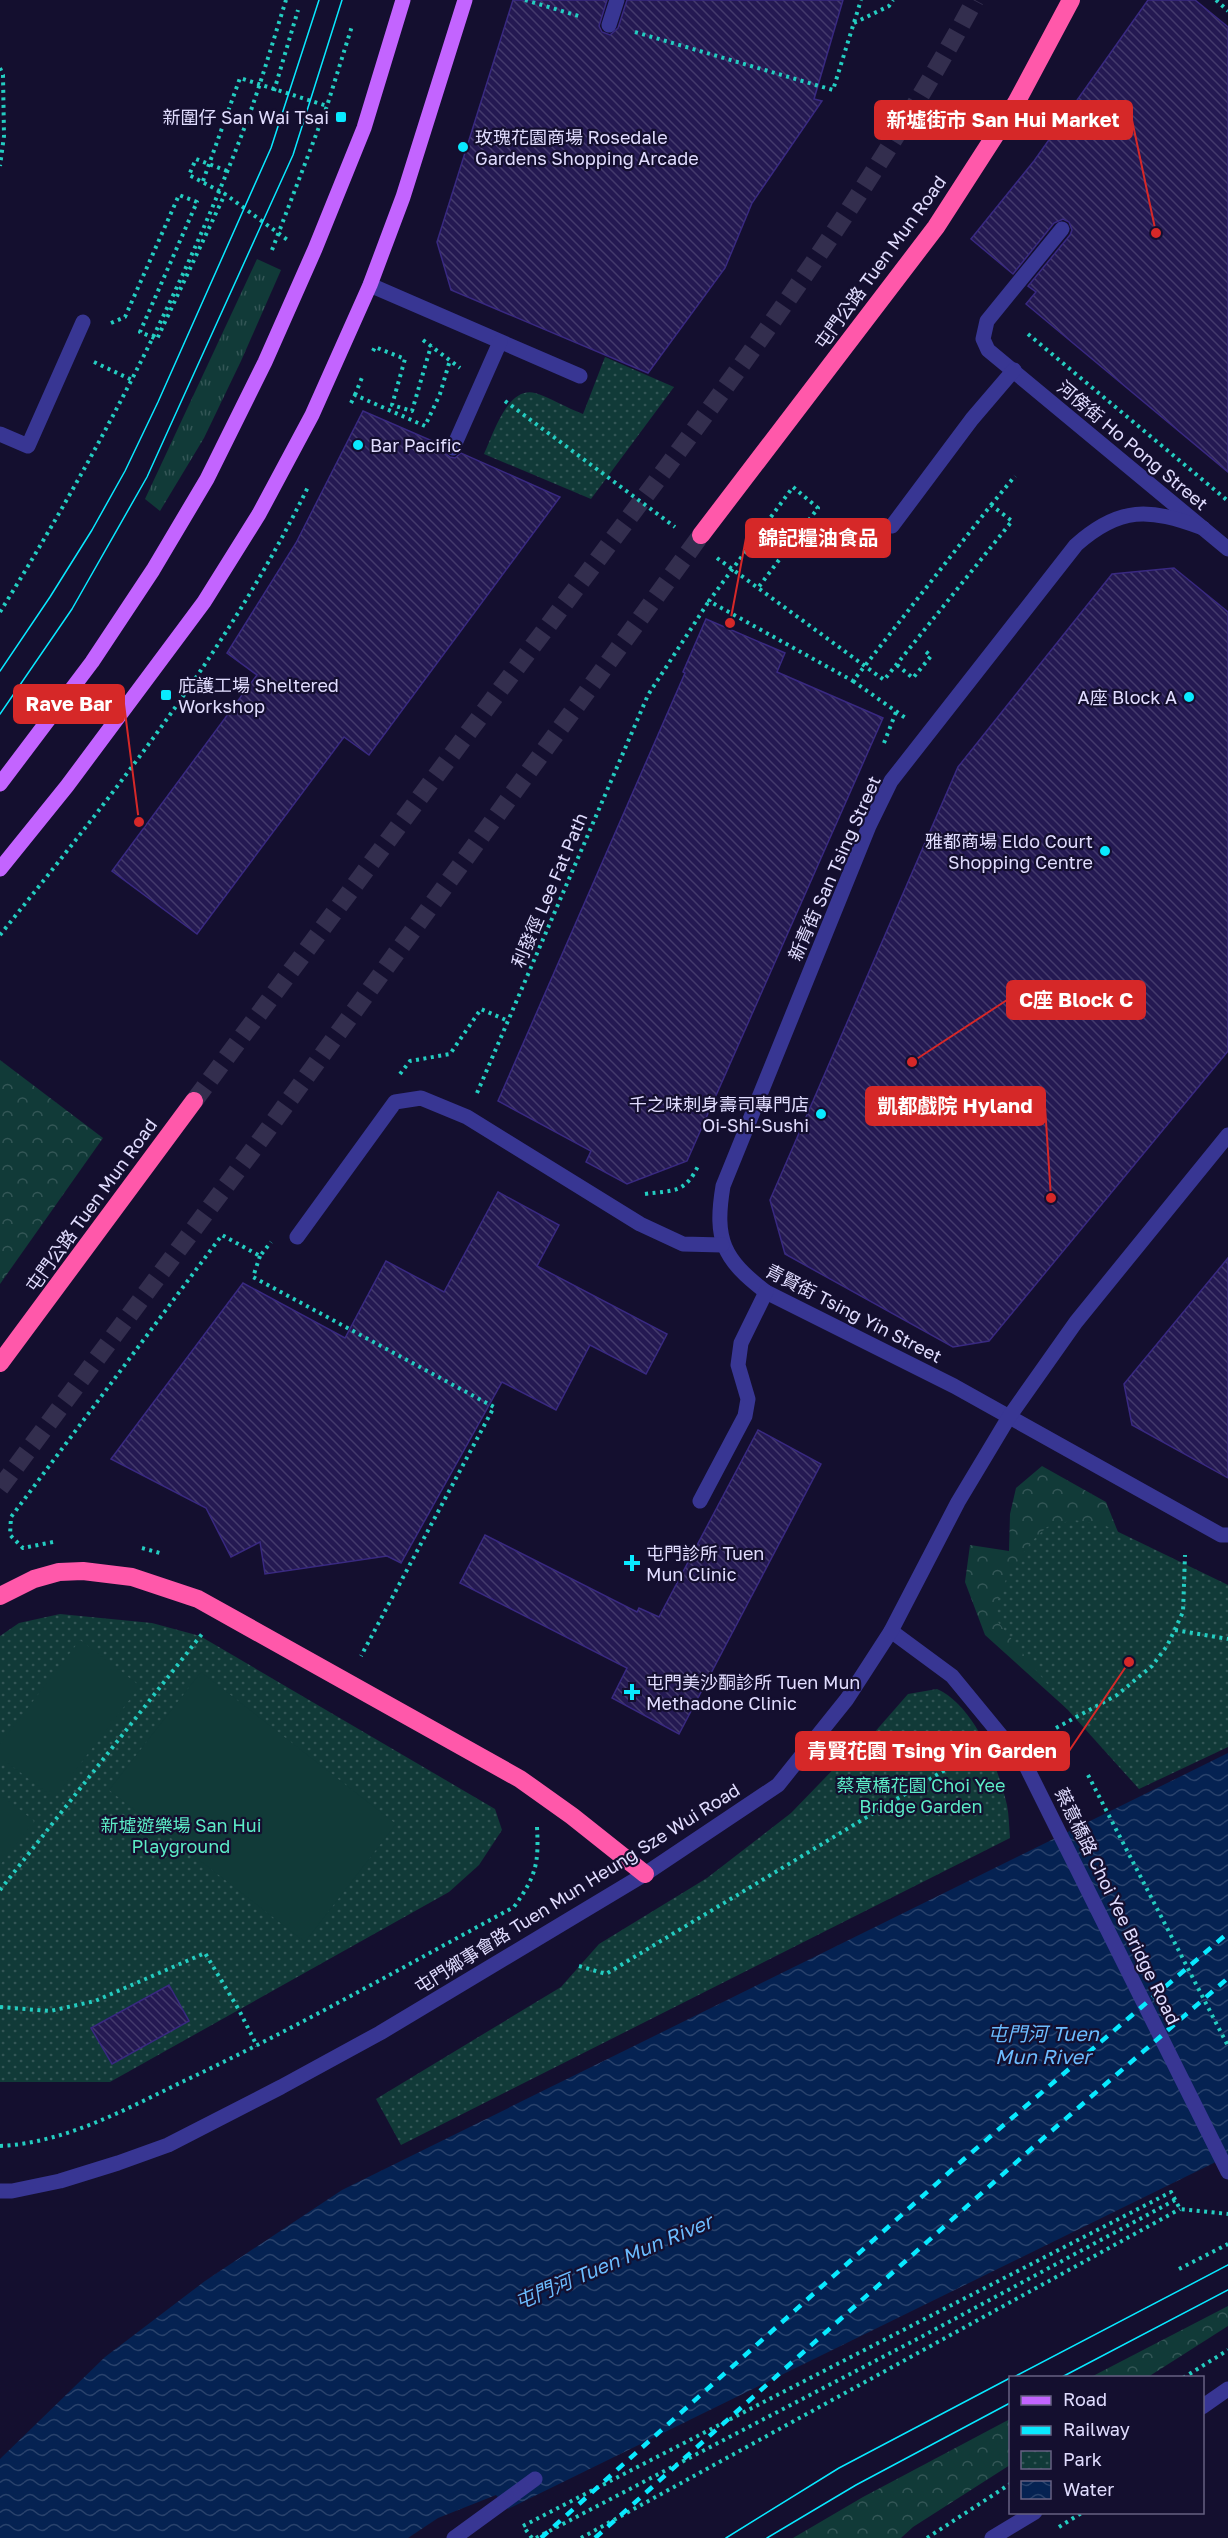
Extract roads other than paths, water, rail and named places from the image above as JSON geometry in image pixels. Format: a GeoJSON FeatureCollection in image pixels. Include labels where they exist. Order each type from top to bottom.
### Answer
{"type":"FeatureCollection","features":[{"type":"Feature","properties":{"kind":"highway","name":"屯門公路 Tuen Mun Road"},"geometry":{"type":"LineString","coordinates":[[701,535],[936,227],[1016,103],[1071,0]]}},
{"type":"Feature","properties":{"kind":"highway","name":"屯門公路 Tuen Mun Road"},"geometry":{"type":"LineString","coordinates":[[0,1363],[194,1101]]}},
{"type":"Feature","properties":{"kind":"highway"},"geometry":{"type":"LineString","coordinates":[[0,1596],[34,1579],[58,1572],[83,1571],[132,1577],[198,1599],[520,1779],[573,1816],[645,1874]]}},
{"type":"Feature","properties":{"kind":"main road"},"geometry":{"type":"LineString","coordinates":[[0,784],[92,662],[153,570],[207,478],[265,362],[315,249],[364,128],[403,0]]}},
{"type":"Feature","properties":{"kind":"main road"},"geometry":{"type":"LineString","coordinates":[[0,869],[67,786],[204,602],[259,514],[312,415],[370,285],[403,197],[465,0]]}},
{"type":"Feature","properties":{"kind":"street"},"geometry":{"type":"LineString","coordinates":[[609,25],[617,0]]}},
{"type":"Feature","properties":{"kind":"street","name":"河傍街 Ho Pong Street"},"geometry":{"type":"LineString","coordinates":[[1062,229],[987,321],[983,339],[988,350],[1228,549]]}},
{"type":"Feature","properties":{"kind":"street"},"geometry":{"type":"LineString","coordinates":[[370,285],[580,376]]}},
{"type":"Feature","properties":{"kind":"street"},"geometry":{"type":"LineString","coordinates":[[0,434],[28,446],[83,322]]}},
{"type":"Feature","properties":{"kind":"street"},"geometry":{"type":"LineString","coordinates":[[453,448],[500,342]]}},
{"type":"Feature","properties":{"kind":"street"},"geometry":{"type":"LineString","coordinates":[[892,526],[972,419],[1014,370]]}},
{"type":"Feature","properties":{"kind":"street","name":"新青街 San Tsing Street"},"geometry":{"type":"LineString","coordinates":[[722,1245],[718,1214],[723,1186],[869,826],[891,781],[1076,545],[1095,528],[1112,519],[1149,513],[1175,518],[1203,528]]}},
{"type":"Feature","properties":{"kind":"street"},"geometry":{"type":"LineString","coordinates":[[297,1237],[395,1102],[421,1098],[468,1117],[640,1224],[683,1244],[722,1245]]}},
{"type":"Feature","properties":{"kind":"street","name":"屯門鄉事會路 Tuen Mun Heung Sze Wui Road"},"geometry":{"type":"LineString","coordinates":[[0,2191],[60,2181],[168,2145],[380,2033],[645,1874],[778,1785],[847,1699],[891,1631],[958,1502],[1009,1417],[1076,1322],[1228,1136]]}},
{"type":"Feature","properties":{"kind":"street","name":"青賢街 Tsing Yin Street"},"geometry":{"type":"LineString","coordinates":[[722,1245],[740,1273],[766,1292],[954,1386],[1221,1534],[1228,1535]]}},
{"type":"Feature","properties":{"kind":"street"},"geometry":{"type":"LineString","coordinates":[[700,1501],[745,1416],[748,1399],[738,1365],[741,1343],[766,1292]]}},
{"type":"Feature","properties":{"kind":"street","name":"蔡意橋路 Choi Yee Bridge Road"},"geometry":{"type":"LineString","coordinates":[[891,1631],[952,1676],[1026,1766],[1227,2170]]}},
{"type":"Feature","properties":{"kind":"street"},"geometry":{"type":"LineString","coordinates":[[1204,2406],[1228,2389]]}},
{"type":"Feature","properties":{"kind":"street"},"geometry":{"type":"LineString","coordinates":[[454,2538],[535,2479]]}},
{"type":"Feature","properties":{"kind":"street"},"geometry":{"type":"LineString","coordinates":[[992,2538],[1032,2514]]}},
{"type":"Feature","properties":{"kind":"water","name":"屯門河 Tuen Mun River"},"geometry":{"type":"Polygon","coordinates":[[[1228,1753],[1228,2156],[508,2509],[496,2495],[438,2518],[408,2538],[0,2538],[0,2459],[105,2357],[205,2281],[342,2190],[1228,1753]]]}},
{"type":"Feature","properties":{"kind":"tunnel"},"geometry":{"type":"LineString","coordinates":[[194,1101],[679,451],[784,305],[884,155],[975,0]]}},
{"type":"Feature","properties":{"kind":"tunnel"},"geometry":{"type":"LineString","coordinates":[[0,1488],[258,1143],[701,535]]}},
{"type":"Feature","properties":{"kind":"tram line"},"geometry":{"type":"LineString","coordinates":[[0,671],[92,530],[125,471],[158,402],[271,148],[319,0]]}},
{"type":"Feature","properties":{"kind":"tram line"},"geometry":{"type":"LineString","coordinates":[[0,714],[72,609],[147,477],[293,155],[342,0]]}},
{"type":"Feature","properties":{"kind":"tram line"},"geometry":{"type":"LineString","coordinates":[[1016,2376],[1228,2265]]}},
{"type":"Feature","properties":{"kind":"tram line"},"geometry":{"type":"LineString","coordinates":[[1064,2376],[1228,2290]]}},
{"type":"Feature","properties":{"kind":"tram line"},"geometry":{"type":"LineString","coordinates":[[726,2538],[839,2468],[1009,2379]]}},
{"type":"Feature","properties":{"kind":"tram line"},"geometry":{"type":"LineString","coordinates":[[767,2538],[856,2485],[1009,2404]]}},
{"type":"Feature","properties":{"kind":"railway"},"geometry":{"type":"LineString","coordinates":[[541,2538],[964,2159],[1228,1933]]}},
{"type":"Feature","properties":{"kind":"railway"},"geometry":{"type":"LineString","coordinates":[[595,2538],[1048,2134],[1228,1978]]}},
{"type":"Feature","properties":{"kind":"place","name":"新圍仔 San Wai Tsai"},"geometry":{"type":"Point","coordinates":[341,117]}},
{"type":"Feature","properties":{"kind":"place","name":"玫瑰花園商場 Rosedale Gardens Shopping Arcade"},"geometry":{"type":"Point","coordinates":[463,147]}},
{"type":"Feature","properties":{"kind":"place","name":"新墟街市 San Hui Market"},"geometry":{"type":"Point","coordinates":[1156,233]}},
{"type":"Feature","properties":{"kind":"place","name":"Bar Pacific"},"geometry":{"type":"Point","coordinates":[358,445]}},
{"type":"Feature","properties":{"kind":"place","name":"錦記糧油食品"},"geometry":{"type":"Point","coordinates":[730,623]}},
{"type":"Feature","properties":{"kind":"place","name":"庇護工場 Sheltered Workshop"},"geometry":{"type":"Point","coordinates":[166,695]}},
{"type":"Feature","properties":{"kind":"place","name":"A座 Block A"},"geometry":{"type":"Point","coordinates":[1189,697]}},
{"type":"Feature","properties":{"kind":"place","name":"Rave Bar"},"geometry":{"type":"Point","coordinates":[139,822]}},
{"type":"Feature","properties":{"kind":"place","name":"雅都商場 Eldo Court Shopping Centre"},"geometry":{"type":"Point","coordinates":[1105,851]}},
{"type":"Feature","properties":{"kind":"place","name":"C座 Block C"},"geometry":{"type":"Point","coordinates":[912,1062]}},
{"type":"Feature","properties":{"kind":"place","name":"千之味刺身壽司專門店 Oi-Shi-Sushi"},"geometry":{"type":"Point","coordinates":[821,1114]}},
{"type":"Feature","properties":{"kind":"place","name":"凱都戲院 Hyland"},"geometry":{"type":"Point","coordinates":[1051,1198]}},
{"type":"Feature","properties":{"kind":"place","name":"屯門診所 Tuen Mun Clinic"},"geometry":{"type":"Point","coordinates":[632,1563]}},
{"type":"Feature","properties":{"kind":"place","name":"青賢花園 Tsing Yin Garden"},"geometry":{"type":"Point","coordinates":[1129,1662]}},
{"type":"Feature","properties":{"kind":"place","name":"屯門美沙酮診所 Tuen Mun Methadone Clinic"},"geometry":{"type":"Point","coordinates":[632,1692]}},
{"type":"Feature","properties":{"kind":"park label","name":"蔡意橋花園 Choi Yee Bridge Garden"},"geometry":{"type":"Point","coordinates":[921,1795]}},
{"type":"Feature","properties":{"kind":"park label","name":"新墟遊樂場 San Hui Playground"},"geometry":{"type":"Point","coordinates":[181,1835]}}]}
